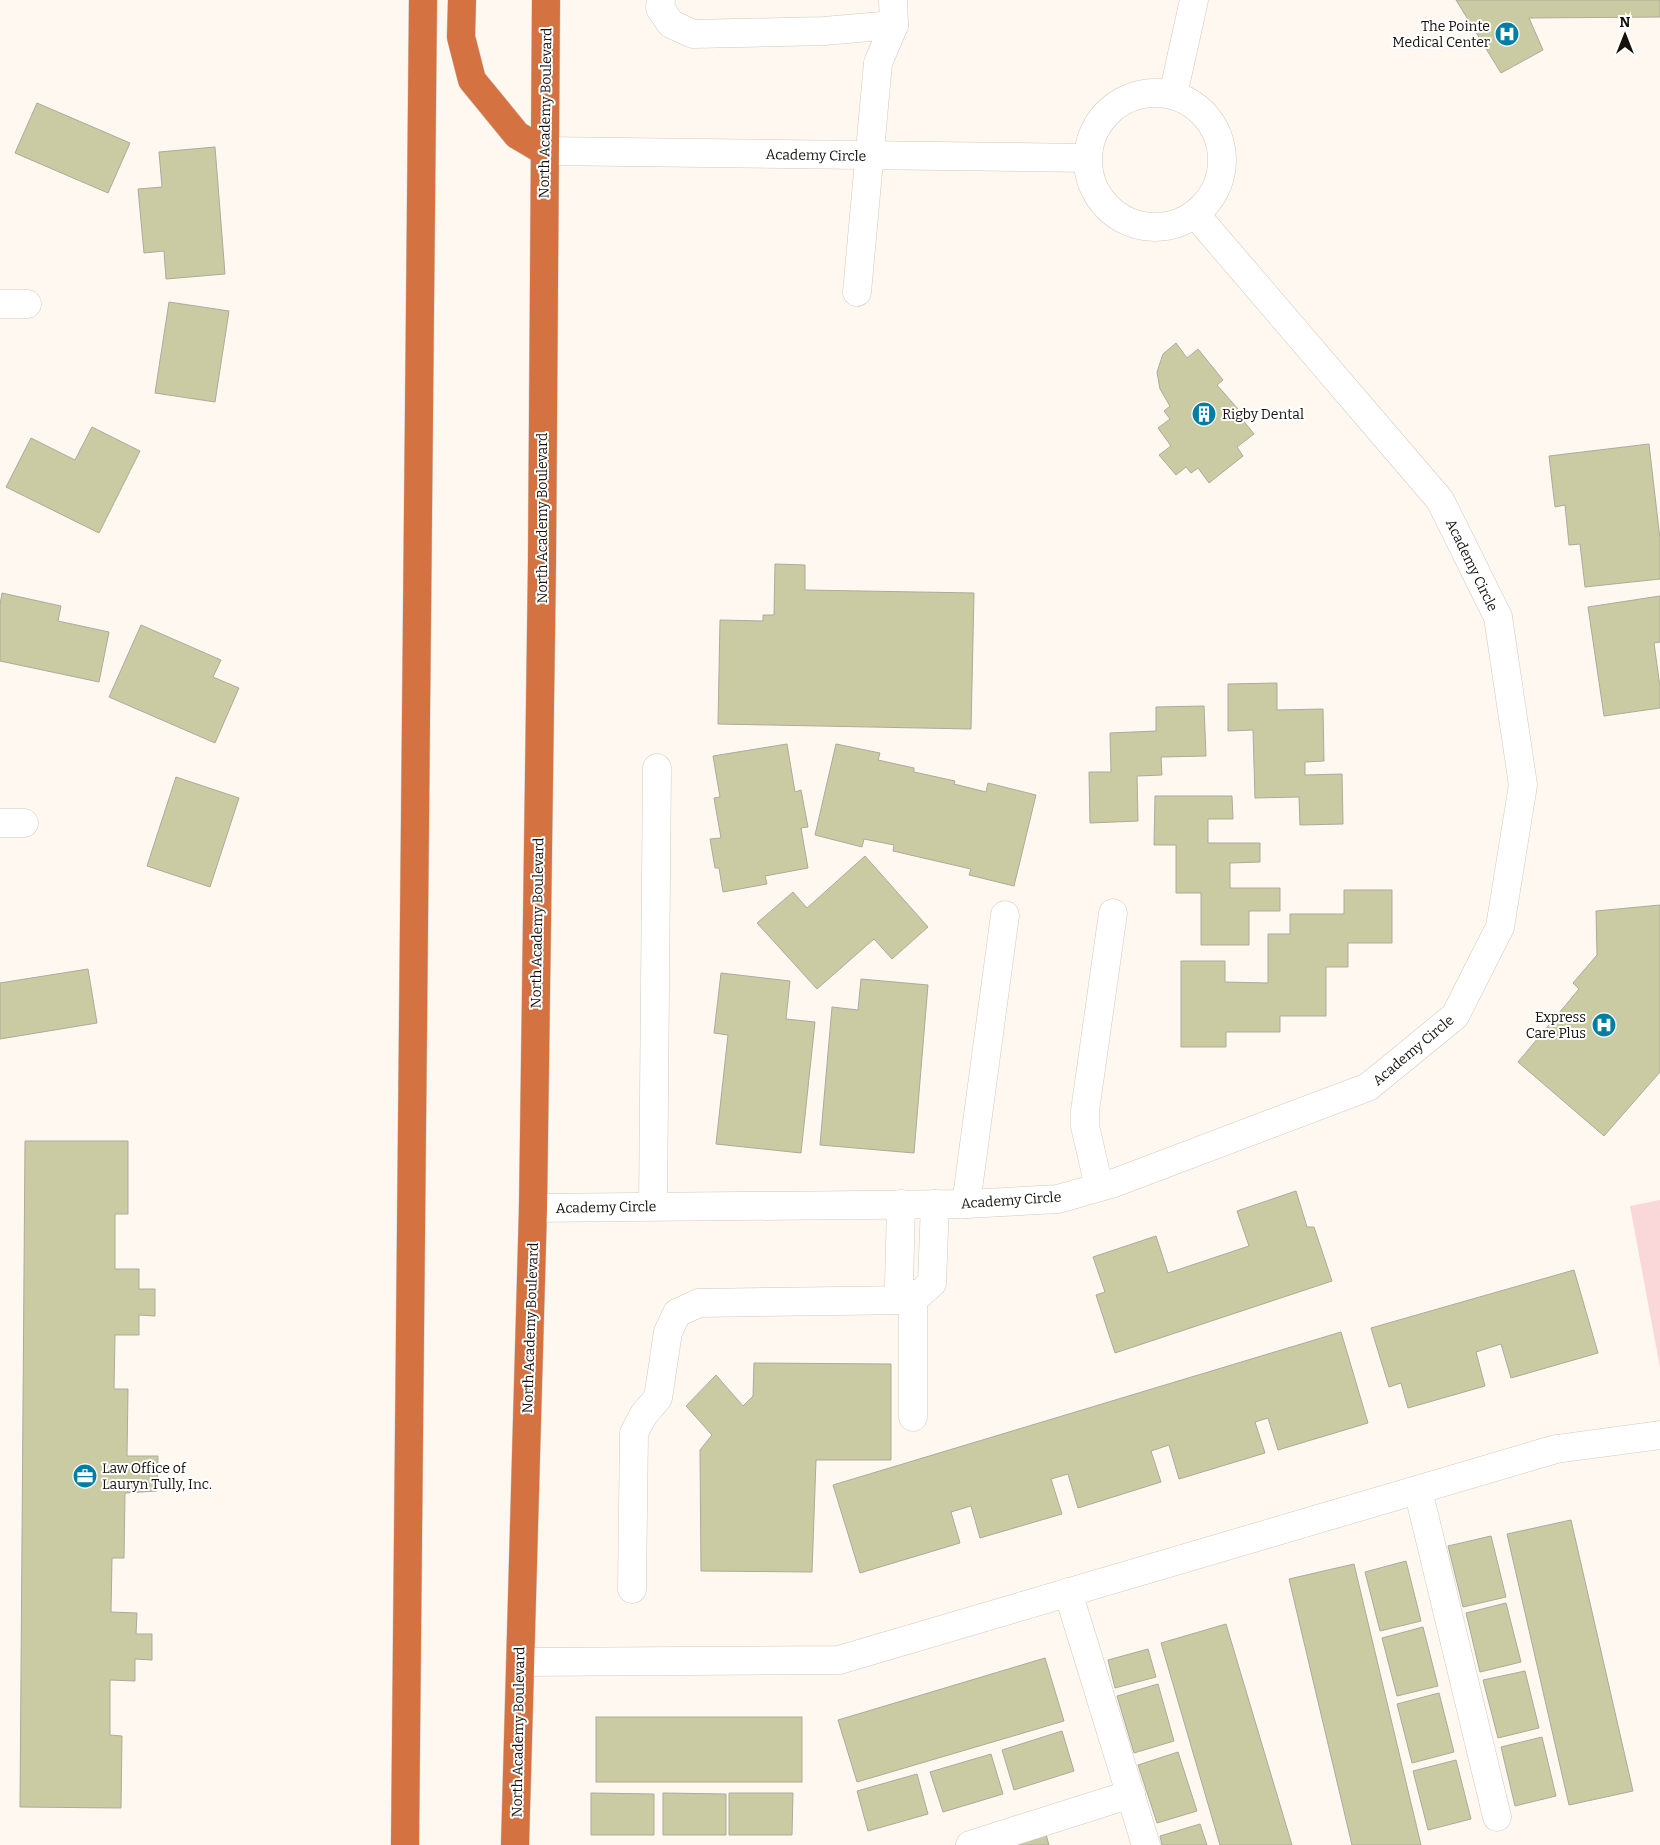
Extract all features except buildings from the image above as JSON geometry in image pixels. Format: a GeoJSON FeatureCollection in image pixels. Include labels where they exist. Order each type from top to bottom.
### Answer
{"type":"FeatureCollection","features":[{"type":"Feature","properties":{"kind":"highway"},"geometry":{"type":"LineString","coordinates":[[405,1845],[423,0]]}},
{"type":"Feature","properties":{"kind":"highway"},"geometry":{"type":"LineString","coordinates":[[462,0],[461,37],[472,80],[517,135],[544,151]]}},
{"type":"Feature","properties":{"kind":"highway","name":"North Academy Boulevard"},"geometry":{"type":"LineString","coordinates":[[515,1845],[533,1208],[542,561],[546,0]]}},
{"type":"Feature","properties":{"kind":"street"},"geometry":{"type":"LineString","coordinates":[[661,0],[660,8],[671,24],[694,34],[824,31],[894,13]]}},
{"type":"Feature","properties":{"kind":"street"},"geometry":{"type":"LineString","coordinates":[[1173,95],[1194,0]]}},
{"type":"Feature","properties":{"kind":"street"},"geometry":{"type":"LineString","coordinates":[[857,292],[878,62],[894,13]]}},
{"type":"Feature","properties":{"kind":"street"},"geometry":{"type":"LineString","coordinates":[[1149,93],[1173,95],[1197,106],[1213,124],[1222,146],[1223,169],[1212,198],[1196,215],[1175,225],[1153,228],[1141,226],[1119,218],[1102,202],[1091,181],[1087,158],[1093,134],[1106,114],[1126,100],[1149,93]]}},
{"type":"Feature","properties":{"kind":"street","name":"Academy Circle"},"geometry":{"type":"LineString","coordinates":[[544,151],[1087,158]]}},
{"type":"Feature","properties":{"kind":"street","name":"Academy Circle"},"geometry":{"type":"LineString","coordinates":[[533,1208],[966,1204],[1058,1199],[1100,1187],[1368,1087],[1455,1016],[1500,927],[1523,785],[1498,616],[1440,500],[1196,215]]}},
{"type":"Feature","properties":{"kind":"street"},"geometry":{"type":"LineString","coordinates":[[0,304],[27,304]]}},
{"type":"Feature","properties":{"kind":"street"},"geometry":{"type":"LineString","coordinates":[[653,1206],[656,768]]}},
{"type":"Feature","properties":{"kind":"street"},"geometry":{"type":"LineString","coordinates":[[1100,1187],[1085,1126],[1085,1111],[1113,913]]}},
{"type":"Feature","properties":{"kind":"street"},"geometry":{"type":"LineString","coordinates":[[966,1204],[1005,915]]}},
{"type":"Feature","properties":{"kind":"street"},"geometry":{"type":"LineString","coordinates":[[901,1204],[899,1285],[913,1300],[913,1417]]}},
{"type":"Feature","properties":{"kind":"street"},"geometry":{"type":"LineString","coordinates":[[632,1590],[634,1433],[644,1414],[658,1398],[668,1332],[677,1313],[699,1303],[913,1300],[932,1283],[936,1204]]}},
{"type":"Feature","properties":{"kind":"street"},"geometry":{"type":"LineString","coordinates":[[520,1662],[839,1660],[1556,1449],[1660,1435]]}},
{"type":"Feature","properties":{"kind":"street"},"geometry":{"type":"LineString","coordinates":[[1418,1490],[1497,1817]]}},
{"type":"Feature","properties":{"kind":"street"},"geometry":{"type":"LineString","coordinates":[[1068,1592],[1146,1845]]}},
{"type":"Feature","properties":{"kind":"street"},"geometry":{"type":"LineString","coordinates":[[970,1845],[1131,1794]]}},
{"type":"Feature","properties":{"kind":"shaded area"},"geometry":{"type":"Polygon","coordinates":[[[1660,1200],[1660,1368],[1630,1206],[1660,1200]]]}},
{"type":"Feature","properties":{"kind":"place","name":"The Pointe Medical Center"},"geometry":{"type":"Point","coordinates":[1507,34]}},
{"type":"Feature","properties":{"kind":"place","name":"Rigby Dental"},"geometry":{"type":"Point","coordinates":[1204,414]}},
{"type":"Feature","properties":{"kind":"place","name":"Express Care Plus"},"geometry":{"type":"Point","coordinates":[1604,1025]}},
{"type":"Feature","properties":{"kind":"place","name":"Law Office of Lauryn Tully, Inc."},"geometry":{"type":"Point","coordinates":[85,1476]}}]}
